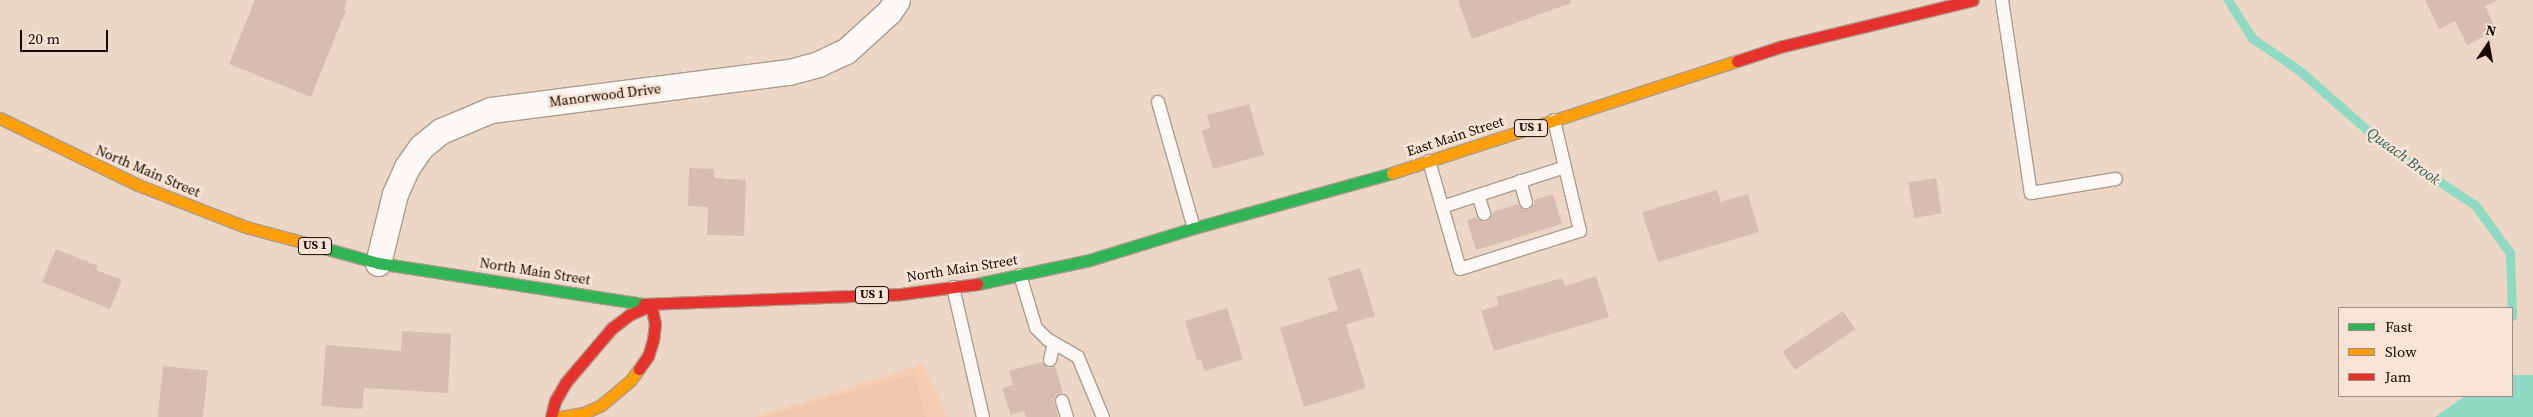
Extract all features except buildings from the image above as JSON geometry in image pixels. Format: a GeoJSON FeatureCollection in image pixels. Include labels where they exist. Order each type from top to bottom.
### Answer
{"type":"FeatureCollection","features":[{"type":"Feature","properties":{"kind":"main road","name":"East Main Street"},"geometry":{"type":"LineString","coordinates":[[1090,260],[1194,228],[1363,182],[1783,46],[1973,0]]}},
{"type":"Feature","properties":{"kind":"main road","name":"North Main Street"},"geometry":{"type":"LineString","coordinates":[[0,118],[138,185],[246,227],[378,262],[651,305],[901,294],[978,284],[1090,260]]}},
{"type":"Feature","properties":{"kind":"main road"},"geometry":{"type":"LineString","coordinates":[[551,417],[555,401],[566,382],[612,328],[629,315],[651,305],[655,324],[653,340],[648,356],[630,381],[600,406],[584,413],[561,417]]}},
{"type":"Feature","properties":{"kind":"street","name":"Manorwood Drive"},"geometry":{"type":"LineString","coordinates":[[378,262],[395,194],[407,167],[422,147],[441,131],[491,110],[789,72],[818,64],[846,51],[889,12],[897,0]]}},
{"type":"Feature","properties":{"kind":"lane"},"geometry":{"type":"LineString","coordinates":[[2002,0],[2031,193],[2116,179]]}},
{"type":"Feature","properties":{"kind":"lane"},"geometry":{"type":"LineString","coordinates":[[1158,102],[1194,228]]}},
{"type":"Feature","properties":{"kind":"lane"},"geometry":{"type":"LineString","coordinates":[[1429,161],[1460,269],[1497,257],[1536,239],[1580,231],[1554,120]]}},
{"type":"Feature","properties":{"kind":"lane"},"geometry":{"type":"LineString","coordinates":[[1442,207],[1565,167]]}},
{"type":"Feature","properties":{"kind":"lane"},"geometry":{"type":"LineString","coordinates":[[1520,182],[1526,202]]}},
{"type":"Feature","properties":{"kind":"lane"},"geometry":{"type":"LineString","coordinates":[[1478,195],[1484,214]]}},
{"type":"Feature","properties":{"kind":"lane"},"geometry":{"type":"LineString","coordinates":[[1493,245],[1497,257]]}},
{"type":"Feature","properties":{"kind":"lane"},"geometry":{"type":"LineString","coordinates":[[1020,274],[1036,328],[1054,343],[1078,357],[1103,417]]}},
{"type":"Feature","properties":{"kind":"lane"},"geometry":{"type":"LineString","coordinates":[[953,287],[983,417]]}},
{"type":"Feature","properties":{"kind":"lane"},"geometry":{"type":"LineString","coordinates":[[1050,360],[1054,343]]}},
{"type":"Feature","properties":{"kind":"lane"},"geometry":{"type":"LineString","coordinates":[[1062,401],[1067,417]]}},
{"type":"Feature","properties":{"kind":"shaded area"},"geometry":{"type":"Polygon","coordinates":[[[923,364],[947,417],[755,417],[923,364]]]}},
{"type":"Feature","properties":{"kind":"shaded area"},"geometry":{"type":"Polygon","coordinates":[[[914,374],[926,417],[763,417],[914,374]]]}},
{"type":"Feature","properties":{"kind":"water"},"geometry":{"type":"Polygon","coordinates":[[[2513,375],[2533,375],[2533,417],[2435,417],[2464,397],[2513,397],[2513,375]]]}},
{"type":"Feature","properties":{"kind":"waterway","name":"Queach Brook"},"geometry":{"type":"LineString","coordinates":[[2228,0],[2252,38],[2300,71],[2388,148],[2475,205],[2510,253],[2512,307]]}},
{"type":"Feature","properties":{"kind":"traffic: fast"},"geometry":{"type":"LineString","coordinates":[[977,284],[1090,260],[1194,228],[1392,173]]}},
{"type":"Feature","properties":{"kind":"traffic: fast"},"geometry":{"type":"LineString","coordinates":[[302,242],[378,263],[644,304]]}},
{"type":"Feature","properties":{"kind":"traffic: slow"},"geometry":{"type":"LineString","coordinates":[[1392,173],[1737,61]]}},
{"type":"Feature","properties":{"kind":"traffic: slow"},"geometry":{"type":"LineString","coordinates":[[0,118],[138,185],[246,227],[302,242]]}},
{"type":"Feature","properties":{"kind":"traffic: slow"},"geometry":{"type":"LineString","coordinates":[[561,417],[584,413],[600,406],[630,381],[639,369]]}},
{"type":"Feature","properties":{"kind":"traffic: jam"},"geometry":{"type":"LineString","coordinates":[[1737,61],[1783,46],[1973,0]]}},
{"type":"Feature","properties":{"kind":"traffic: jam"},"geometry":{"type":"LineString","coordinates":[[644,304],[901,294],[977,284]]}},
{"type":"Feature","properties":{"kind":"traffic: jam"},"geometry":{"type":"LineString","coordinates":[[551,417],[555,401],[566,382],[612,328],[629,315],[651,305],[655,324],[653,340],[648,356],[639,369]]}}]}
